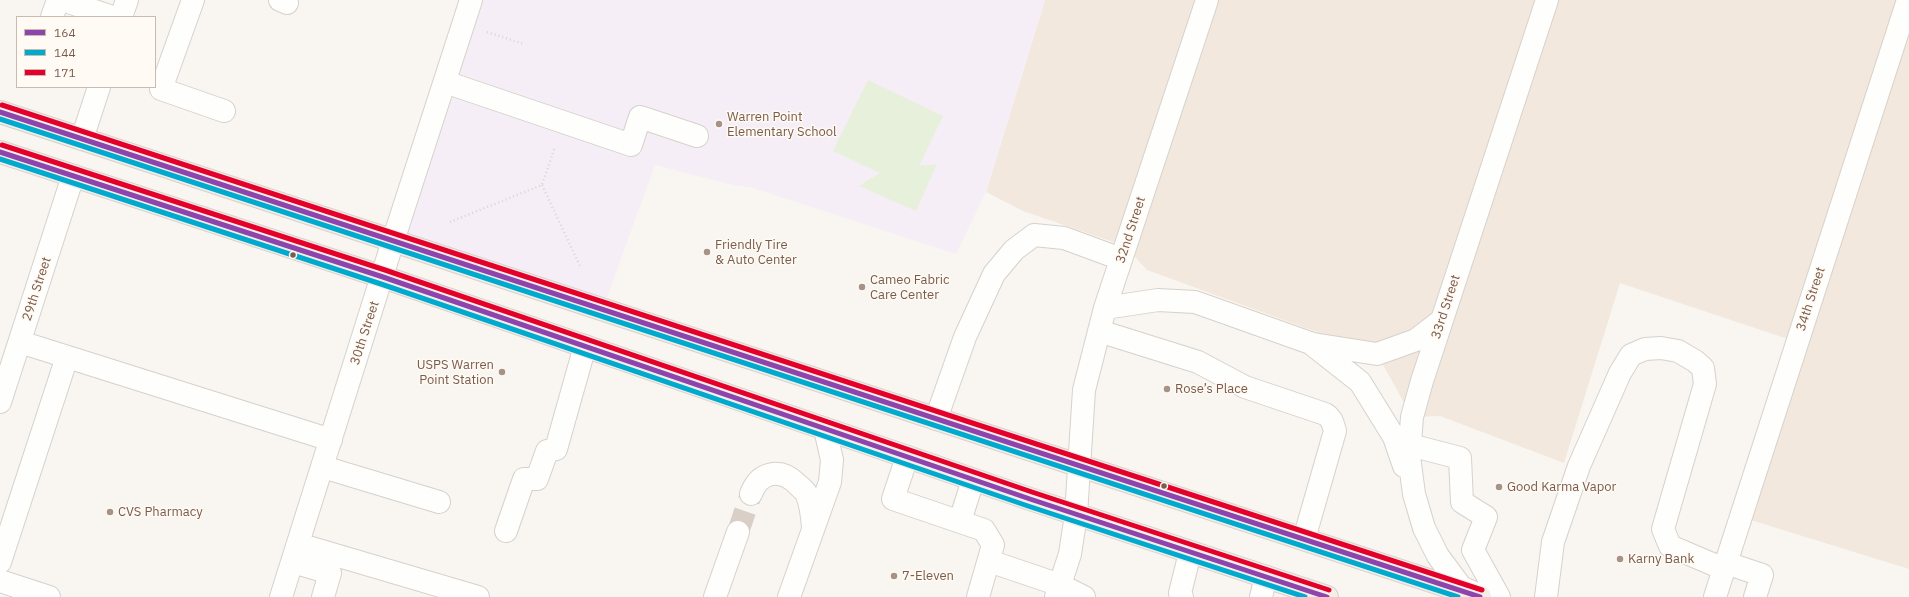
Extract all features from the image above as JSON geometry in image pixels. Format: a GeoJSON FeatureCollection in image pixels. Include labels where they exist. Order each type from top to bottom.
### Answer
{"type":"FeatureCollection","features":[{"type":"Feature","properties":{"kind":"main road"},"geometry":{"type":"LineString","coordinates":[[0,112],[1480,597]]}},
{"type":"Feature","properties":{"kind":"main road"},"geometry":{"type":"LineString","coordinates":[[0,152],[383,277],[1190,553],[1264,587],[1326,597]]}},
{"type":"Feature","properties":{"kind":"street"},"geometry":{"type":"LineString","coordinates":[[52,16],[58,0]]}},
{"type":"Feature","properties":{"kind":"street"},"geometry":{"type":"LineString","coordinates":[[63,0],[109,16]]}},
{"type":"Feature","properties":{"kind":"street"},"geometry":{"type":"LineString","coordinates":[[121,16],[127,0]]}},
{"type":"Feature","properties":{"kind":"street"},"geometry":{"type":"LineString","coordinates":[[193,0],[162,89],[224,111]]}},
{"type":"Feature","properties":{"kind":"street","name":"30th Street"},"geometry":{"type":"LineString","coordinates":[[281,597],[383,277],[393,241],[471,0]]}},
{"type":"Feature","properties":{"kind":"street","name":"32nd Street"},"geometry":{"type":"LineString","coordinates":[[1058,591],[1070,554],[1076,515],[1084,390],[1099,330],[1207,0]]}},
{"type":"Feature","properties":{"kind":"street","name":"33rd Street"},"geometry":{"type":"LineString","coordinates":[[1486,597],[1461,586],[1438,556],[1424,528],[1414,494],[1409,456],[1412,417],[1442,320],[1548,0]]}},
{"type":"Feature","properties":{"kind":"street","name":"34th Street"},"geometry":{"type":"LineString","coordinates":[[1715,597],[1908,0]]}},
{"type":"Feature","properties":{"kind":"street"},"geometry":{"type":"LineString","coordinates":[[444,82],[631,145],[640,117],[697,136]]}},
{"type":"Feature","properties":{"kind":"street"},"geometry":{"type":"LineString","coordinates":[[82,139],[99,88]]}},
{"type":"Feature","properties":{"kind":"street","name":"29th Street"},"geometry":{"type":"LineString","coordinates":[[0,402],[11,351],[73,176]]}},
{"type":"Feature","properties":{"kind":"street"},"geometry":{"type":"LineString","coordinates":[[936,419],[965,337],[994,274],[1014,250],[1034,235],[1064,238],[1121,259]]}},
{"type":"Feature","properties":{"kind":"street"},"geometry":{"type":"LineString","coordinates":[[1105,308],[1158,300],[1195,302],[1313,344],[1377,354],[1416,340],[1442,320]]}},
{"type":"Feature","properties":{"kind":"street"},"geometry":{"type":"LineString","coordinates":[[1099,330],[1198,362],[1245,387],[1325,414],[1329,417],[1333,423],[1334,432],[1304,539]]}},
{"type":"Feature","properties":{"kind":"street"},"geometry":{"type":"LineString","coordinates":[[1313,344],[1360,382],[1394,437],[1414,494]]}},
{"type":"Feature","properties":{"kind":"street"},"geometry":{"type":"LineString","coordinates":[[506,531],[524,479],[537,480],[547,451],[556,449],[585,346]]}},
{"type":"Feature","properties":{"kind":"street"},"geometry":{"type":"LineString","coordinates":[[1546,597],[1553,542],[1579,466],[1620,373],[1632,355],[1645,349],[1661,348],[1678,351],[1703,368],[1705,384],[1663,529],[1670,546],[1725,566],[1762,575],[1755,597]]}},
{"type":"Feature","properties":{"kind":"street"},"geometry":{"type":"LineString","coordinates":[[11,351],[67,357],[331,440]]}},
{"type":"Feature","properties":{"kind":"street"},"geometry":{"type":"LineString","coordinates":[[0,562],[67,357]]}},
{"type":"Feature","properties":{"kind":"street"},"geometry":{"type":"LineString","coordinates":[[789,597],[830,482],[832,460],[825,429]]}},
{"type":"Feature","properties":{"kind":"street"},"geometry":{"type":"LineString","coordinates":[[1410,445],[1460,458],[1462,502],[1486,517],[1473,550],[1499,597]]}},
{"type":"Feature","properties":{"kind":"street"},"geometry":{"type":"LineString","coordinates":[[907,457],[893,500],[984,530],[993,545],[978,597]]}},
{"type":"Feature","properties":{"kind":"street"},"geometry":{"type":"LineString","coordinates":[[323,467],[439,502]]}},
{"type":"Feature","properties":{"kind":"street"},"geometry":{"type":"LineString","coordinates":[[751,494],[754,485],[760,479],[769,474],[781,474],[793,480],[806,492],[812,511],[813,529]]}},
{"type":"Feature","properties":{"kind":"street"},"geometry":{"type":"LineString","coordinates":[[960,522],[973,480]]}},
{"type":"Feature","properties":{"kind":"street"},"geometry":{"type":"LineString","coordinates":[[715,597],[738,532]]}},
{"type":"Feature","properties":{"kind":"street"},"geometry":{"type":"LineString","coordinates":[[295,553],[330,573],[323,597]]}},
{"type":"Feature","properties":{"kind":"street"},"geometry":{"type":"LineString","coordinates":[[295,553],[478,597]]}},
{"type":"Feature","properties":{"kind":"street"},"geometry":{"type":"LineString","coordinates":[[1181,597],[1180,593],[1190,553]]}},
{"type":"Feature","properties":{"kind":"street"},"geometry":{"type":"LineString","coordinates":[[989,561],[1058,591],[1084,597]]}},
{"type":"Feature","properties":{"kind":"street"},"geometry":{"type":"LineString","coordinates":[[0,581],[48,597]]}},
{"type":"Feature","properties":{"kind":"path"},"geometry":{"type":"LineString","coordinates":[[463,25],[524,44]]}},
{"type":"Feature","properties":{"kind":"path"},"geometry":{"type":"LineString","coordinates":[[562,122],[542,185],[580,266]]}},
{"type":"Feature","properties":{"kind":"path"},"geometry":{"type":"LineString","coordinates":[[450,222],[542,185]]}},
{"type":"Feature","properties":{"kind":"shaded area","name":"Warren Point Elementary School"},"geometry":{"type":"Polygon","coordinates":[[[471,0],[1045,0],[986,192],[956,254],[753,188],[733,185],[655,165],[603,308],[393,241],[471,0]]]}},
{"type":"Feature","properties":{"kind":"shaded area"},"geometry":{"type":"Polygon","coordinates":[[[1045,0],[1909,0],[1909,569],[1741,517],[1797,342],[1620,283],[1564,463],[1440,416],[1412,417],[1377,354],[1147,270],[1125,246],[1023,211],[986,192],[1045,0]]]}},
{"type":"Feature","properties":{"kind":"green space"},"geometry":{"type":"Polygon","coordinates":[[[868,80],[943,116],[919,166],[937,164],[916,211],[859,186],[880,173],[833,151],[868,80]]]}},
{"type":"Feature","properties":{"kind":"tunnel"},"geometry":{"type":"LineString","coordinates":[[738,532],[751,494]]}},
{"type":"Feature","properties":{"kind":"transit line","name":"171"},"geometry":{"type":"LineString","coordinates":[[2,105],[1482,590]]}},
{"type":"Feature","properties":{"kind":"transit line","name":"164"},"geometry":{"type":"LineString","coordinates":[[0,112],[1480,597]]}},
{"type":"Feature","properties":{"kind":"transit line","name":"144"},"geometry":{"type":"LineString","coordinates":[[0,119],[1458,597]]}},
{"type":"Feature","properties":{"kind":"transit line","name":"171"},"geometry":{"type":"LineString","coordinates":[[2,145],[385,270],[1032,492],[1329,590]]}},
{"type":"Feature","properties":{"kind":"transit line","name":"164"},"geometry":{"type":"LineString","coordinates":[[0,152],[383,277],[1030,499],[1327,597]]}},
{"type":"Feature","properties":{"kind":"transit line","name":"144"},"geometry":{"type":"LineString","coordinates":[[0,159],[381,284],[1028,506],[1305,597]]}},
{"type":"Feature","properties":{"kind":"place","name":"Warren Point Elementary School"},"geometry":{"type":"Point","coordinates":[719,124]}},
{"type":"Feature","properties":{"kind":"place","name":"Friendly Tire & Auto Center"},"geometry":{"type":"Point","coordinates":[707,252]}},
{"type":"Feature","properties":{"kind":"place","name":"Cameo Fabric Care Center"},"geometry":{"type":"Point","coordinates":[862,287]}},
{"type":"Feature","properties":{"kind":"place","name":"USPS Warren Point Station"},"geometry":{"type":"Point","coordinates":[502,372]}},
{"type":"Feature","properties":{"kind":"place","name":"Rose’s Place"},"geometry":{"type":"Point","coordinates":[1167,389]}},
{"type":"Feature","properties":{"kind":"place","name":"Good Karma Vapor"},"geometry":{"type":"Point","coordinates":[1499,487]}},
{"type":"Feature","properties":{"kind":"place","name":"CVS Pharmacy"},"geometry":{"type":"Point","coordinates":[110,512]}},
{"type":"Feature","properties":{"kind":"place","name":"Karny Bank"},"geometry":{"type":"Point","coordinates":[1620,559]}},
{"type":"Feature","properties":{"kind":"place","name":"7-Eleven"},"geometry":{"type":"Point","coordinates":[894,576]}}]}
